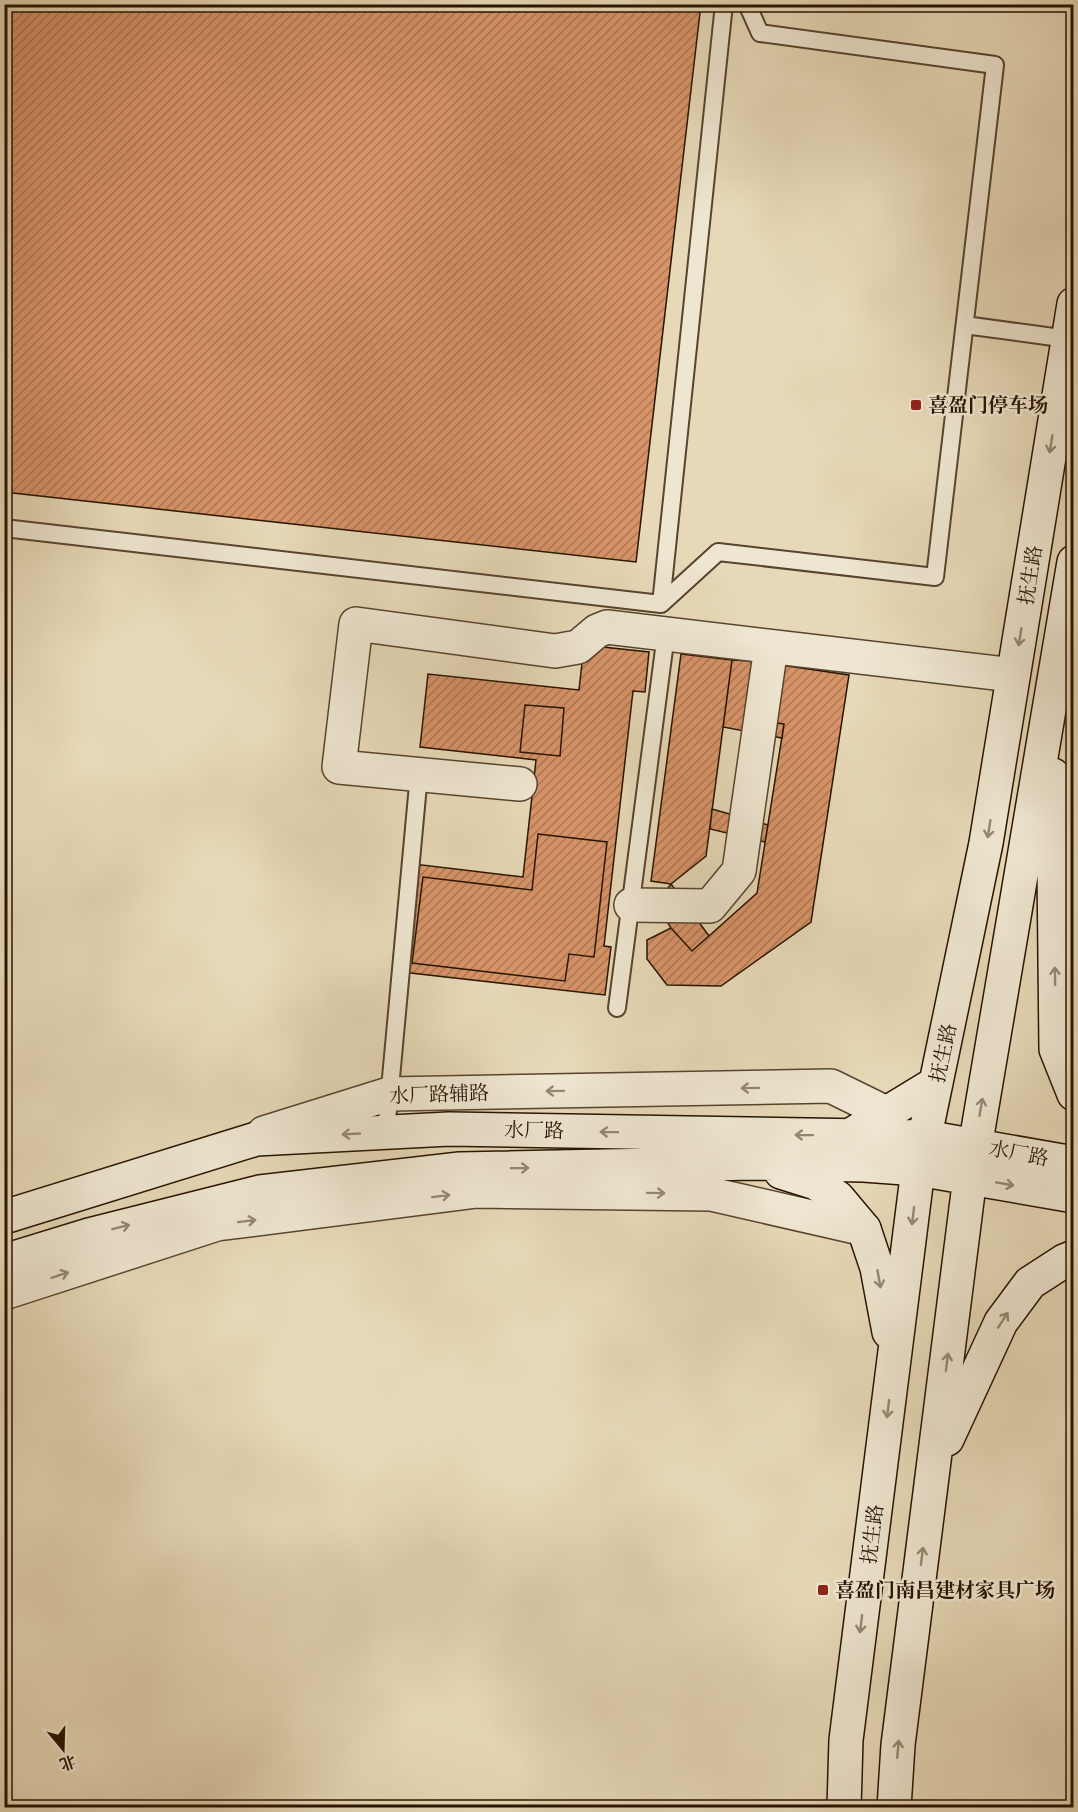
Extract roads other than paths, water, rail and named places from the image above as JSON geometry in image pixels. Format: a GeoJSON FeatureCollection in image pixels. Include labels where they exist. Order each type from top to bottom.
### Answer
{"type":"FeatureCollection","features":[{"type":"Feature","properties":{"kind":"street","name":"抚生路"},"geometry":{"type":"LineString","coordinates":[[844,1808],[846,1740],[918,1169],[986,843],[1074,304]]}},
{"type":"Feature","properties":{"kind":"street","name":"抚生路"},"geometry":{"type":"LineString","coordinates":[[894,1808],[898,1745],[970,1178],[1074,562]]}},
{"type":"Feature","properties":{"kind":"street"},"geometry":{"type":"LineString","coordinates":[[520,784],[339,767],[356,624],[555,651],[578,647],[597,631],[607,627],[664,619],[771,647],[1013,675]]}},
{"type":"Feature","properties":{"kind":"street"},"geometry":{"type":"LineString","coordinates":[[631,905],[710,906],[739,871],[771,647]]}},
{"type":"Feature","properties":{"kind":"street"},"geometry":{"type":"LineString","coordinates":[[1052,690],[1065,1058],[1074,1094]]}},
{"type":"Feature","properties":{"kind":"street"},"geometry":{"type":"LineString","coordinates":[[849,1136],[936,1083]]}},
{"type":"Feature","properties":{"kind":"street","name":"水厂路辅路"},"geometry":{"type":"LineString","coordinates":[[4,1216],[389,1094],[831,1086],[886,1113]]}},
{"type":"Feature","properties":{"kind":"street","name":"水厂路"},"geometry":{"type":"LineString","coordinates":[[4,1216],[256,1139],[386,1132],[449,1129],[925,1137],[1074,1163]]}},
{"type":"Feature","properties":{"kind":"street"},"geometry":{"type":"LineString","coordinates":[[754,1163],[816,1183],[838,1198],[864,1229],[877,1268],[894,1363]]}},
{"type":"Feature","properties":{"kind":"street","name":"水厂路"},"geometry":{"type":"LineString","coordinates":[[4,1261],[89,1235],[260,1192],[460,1169],[754,1163],[864,1165],[918,1169],[1074,1196]]}},
{"type":"Feature","properties":{"kind":"street"},"geometry":{"type":"LineString","coordinates":[[4,1293],[217,1224],[477,1191],[711,1194],[864,1229]]}},
{"type":"Feature","properties":{"kind":"street"},"geometry":{"type":"LineString","coordinates":[[933,1468],[1001,1322],[1030,1283],[1074,1257]]}},
{"type":"Feature","properties":{"kind":"lane"},"geometry":{"type":"LineString","coordinates":[[617,1008],[664,619],[724,4]]}},
{"type":"Feature","properties":{"kind":"lane"},"geometry":{"type":"LineString","coordinates":[[664,619],[718,552],[935,577],[995,64],[760,33],[747,4]]}},
{"type":"Feature","properties":{"kind":"lane"},"geometry":{"type":"LineString","coordinates":[[965,325],[1068,339]]}},
{"type":"Feature","properties":{"kind":"lane"},"geometry":{"type":"LineString","coordinates":[[4,528],[664,619]]}},
{"type":"Feature","properties":{"kind":"lane"},"geometry":{"type":"LineString","coordinates":[[386,1132],[419,774]]}},
{"type":"Feature","properties":{"kind":"place","name":"喜盈门停车场"},"geometry":{"type":"Point","coordinates":[916,405]}},
{"type":"Feature","properties":{"kind":"place","name":"喜盈门南昌建材家具广场"},"geometry":{"type":"Point","coordinates":[823,1590]}}]}
